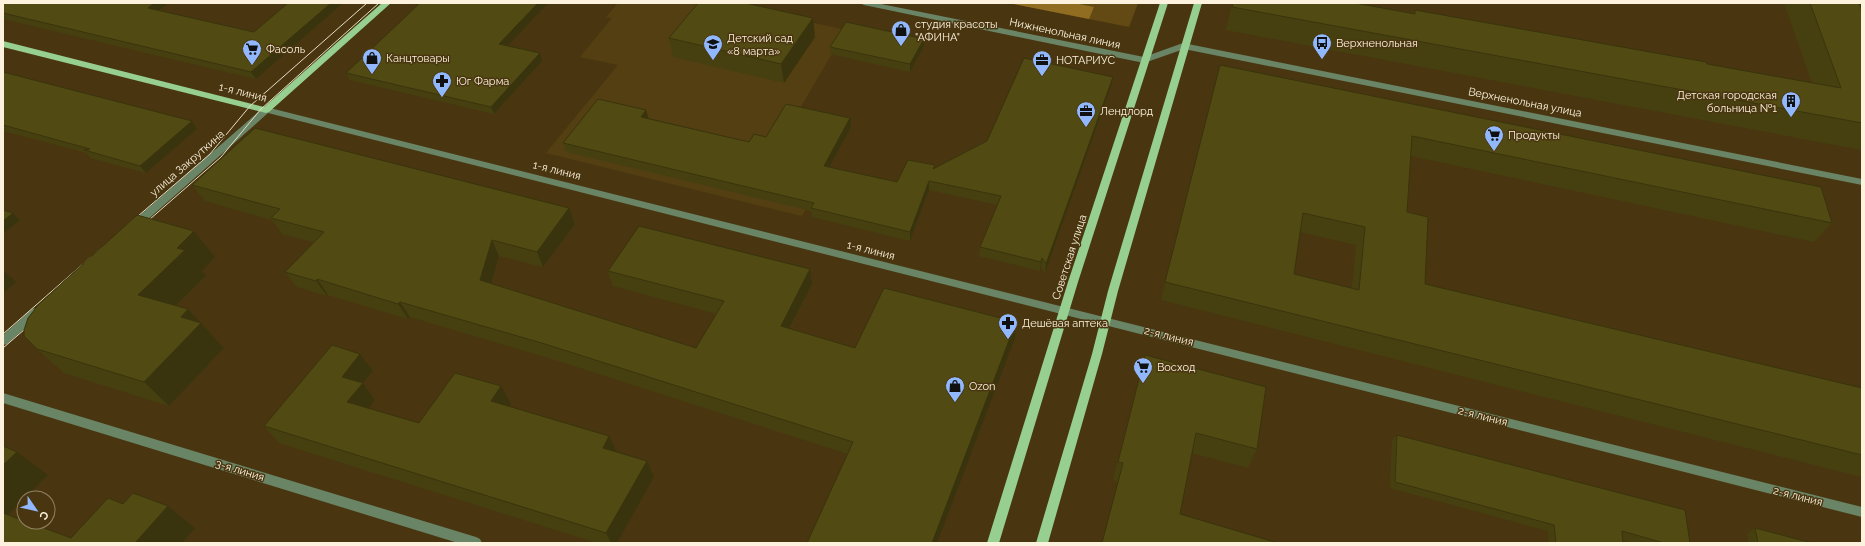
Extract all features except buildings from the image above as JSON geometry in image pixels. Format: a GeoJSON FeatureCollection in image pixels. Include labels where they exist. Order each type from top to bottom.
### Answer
{"type":"FeatureCollection","features":[{"type":"Feature","properties":{"kind":"main road","name":"улица Закруткина"},"geometry":{"type":"LineString","coordinates":[[266,110],[387,3]]}},
{"type":"Feature","properties":{"kind":"main road","name":"Советская улица"},"geometry":{"type":"LineString","coordinates":[[993,543],[1144,60],[1164,3]]}},
{"type":"Feature","properties":{"kind":"main road"},"geometry":{"type":"LineString","coordinates":[[1042,543],[1183,46],[1198,3]]}},
{"type":"Feature","properties":{"kind":"main road","name":"1-я линия"},"geometry":{"type":"LineString","coordinates":[[3,44],[266,110]]}},
{"type":"Feature","properties":{"kind":"street","name":"Нижненольная линия"},"geometry":{"type":"LineString","coordinates":[[864,3],[1144,60]]}},
{"type":"Feature","properties":{"kind":"street"},"geometry":{"type":"LineString","coordinates":[[1144,60],[1183,46]]}},
{"type":"Feature","properties":{"kind":"street","name":"Верхненольная улица"},"geometry":{"type":"LineString","coordinates":[[1183,46],[1862,182]]}},
{"type":"Feature","properties":{"kind":"street","name":"улица Закруткина"},"geometry":{"type":"LineString","coordinates":[[128,232],[266,110]]}},
{"type":"Feature","properties":{"kind":"street","name":"1-я линия"},"geometry":{"type":"LineString","coordinates":[[266,110],[1105,321]]}},
{"type":"Feature","properties":{"kind":"street"},"geometry":{"type":"LineString","coordinates":[[3,341],[44,304]]}},
{"type":"Feature","properties":{"kind":"street","name":"2-я линия"},"geometry":{"type":"LineString","coordinates":[[1105,321],[1862,512]]}},
{"type":"Feature","properties":{"kind":"street","name":"3-я линия"},"geometry":{"type":"LineString","coordinates":[[3,398],[476,543]]}},
{"type":"Feature","properties":{"kind":"shaded area"},"geometry":{"type":"Polygon","coordinates":[[[618,3],[721,3],[846,30],[796,115],[851,127],[802,216],[546,153],[618,65],[580,57],[612,18],[606,17],[618,3]]]}},
{"type":"Feature","properties":{"kind":"shaded area"},"geometry":{"type":"Polygon","coordinates":[[[1008,3],[1138,3],[1129,27],[1008,3]]]}},
{"type":"Feature","properties":{"kind":"shaded area"},"geometry":{"type":"Polygon","coordinates":[[[1009,3],[1074,3],[1094,7],[1089,19],[1009,3]]]}},
{"type":"Feature","properties":{"kind":"tram line"},"geometry":{"type":"LineString","coordinates":[[130,223],[210,154],[250,106],[367,3]]}},
{"type":"Feature","properties":{"kind":"tram line"},"geometry":{"type":"LineString","coordinates":[[141,227],[221,157],[261,109],[379,3]]}},
{"type":"Feature","properties":{"kind":"tram line"},"geometry":{"type":"LineString","coordinates":[[3,334],[107,243]]}},
{"type":"Feature","properties":{"kind":"tram line"},"geometry":{"type":"LineString","coordinates":[[3,348],[32,323]]}},
{"type":"Feature","properties":{"kind":"place","name":"студия красоты \"АФИНА\""},"geometry":{"type":"Point","coordinates":[901,47]}},
{"type":"Feature","properties":{"kind":"place","name":"Верхненольная"},"geometry":{"type":"Point","coordinates":[1322,60]}},
{"type":"Feature","properties":{"kind":"place","name":"Детский сад «8 марта»"},"geometry":{"type":"Point","coordinates":[713,61]}},
{"type":"Feature","properties":{"kind":"place","name":"Фасоль"},"geometry":{"type":"Point","coordinates":[252,66]}},
{"type":"Feature","properties":{"kind":"place","name":"Канцтовары"},"geometry":{"type":"Point","coordinates":[372,75]}},
{"type":"Feature","properties":{"kind":"place","name":"НОТАРИУС"},"geometry":{"type":"Point","coordinates":[1042,77]}},
{"type":"Feature","properties":{"kind":"place","name":"Юг Фарма"},"geometry":{"type":"Point","coordinates":[442,98]}},
{"type":"Feature","properties":{"kind":"place","name":"Детская городская больница №1"},"geometry":{"type":"Point","coordinates":[1791,118]}},
{"type":"Feature","properties":{"kind":"place","name":"Лендлорд"},"geometry":{"type":"Point","coordinates":[1086,128]}},
{"type":"Feature","properties":{"kind":"place","name":"Продукты"},"geometry":{"type":"Point","coordinates":[1494,152]}},
{"type":"Feature","properties":{"kind":"place","name":"Дешёвая аптека"},"geometry":{"type":"Point","coordinates":[1008,340]}},
{"type":"Feature","properties":{"kind":"place","name":"Восход"},"geometry":{"type":"Point","coordinates":[1143,384]}},
{"type":"Feature","properties":{"kind":"place","name":"Ozon"},"geometry":{"type":"Point","coordinates":[955,403]}}]}
